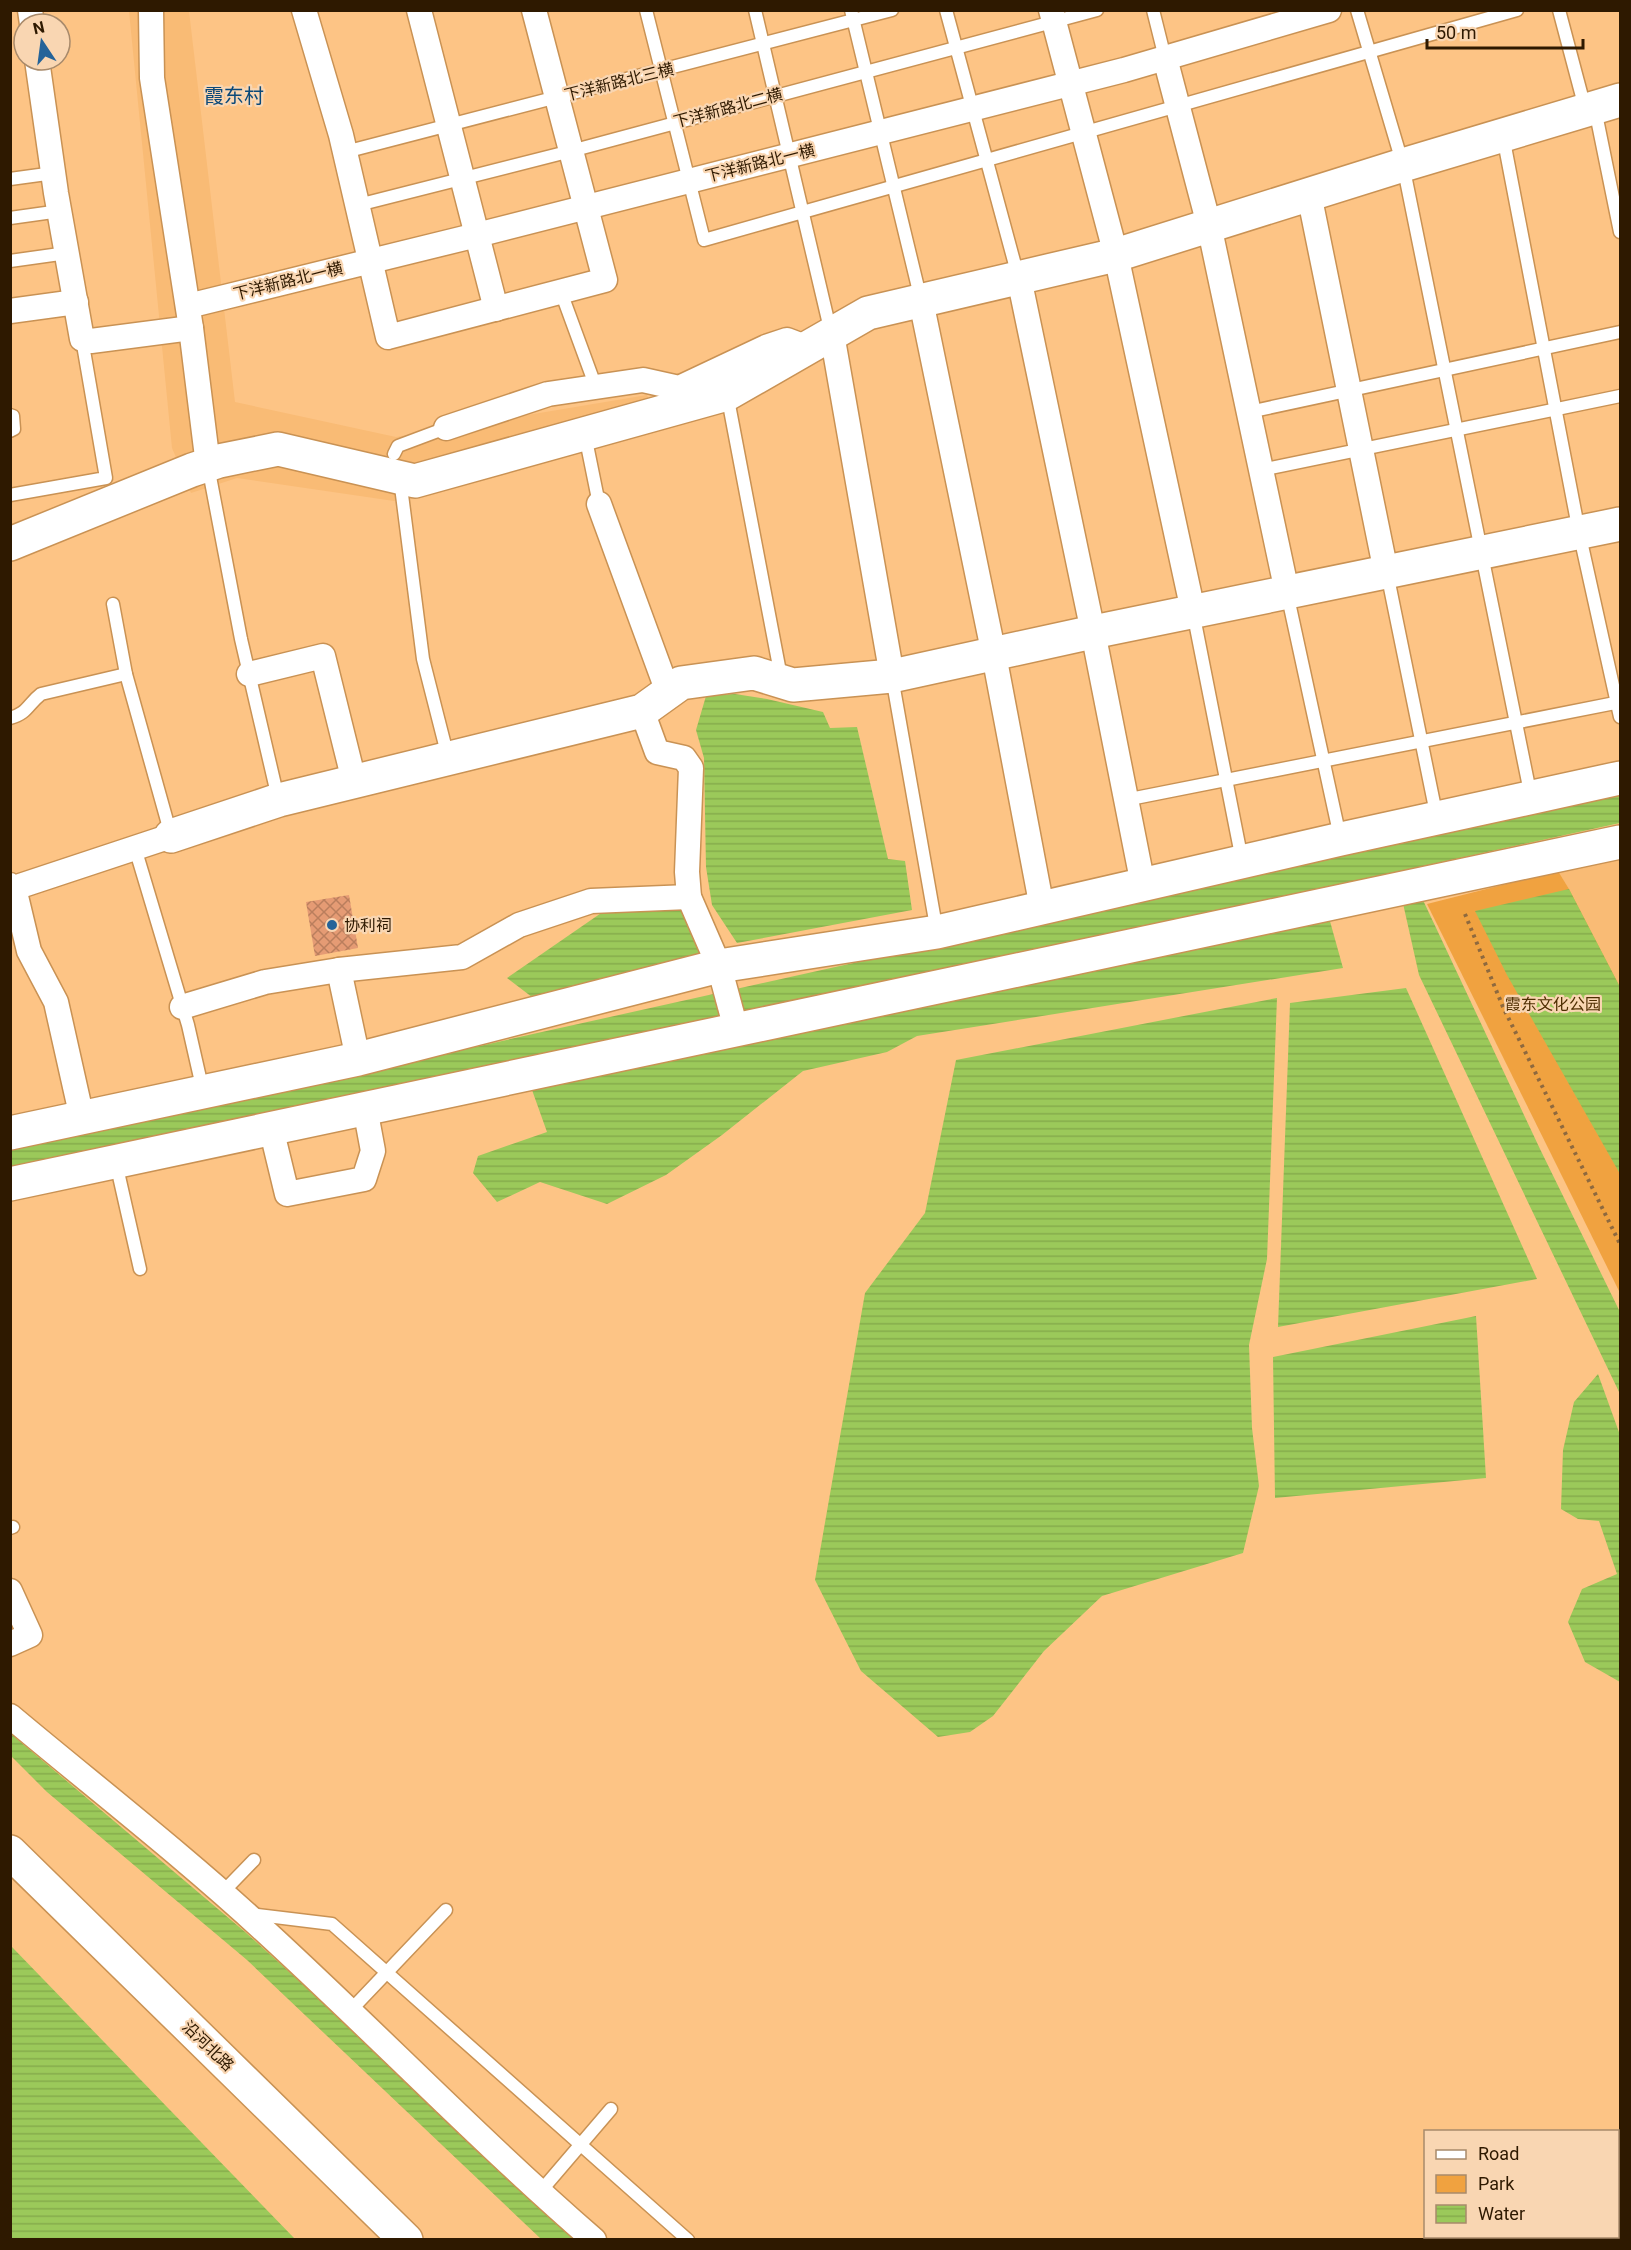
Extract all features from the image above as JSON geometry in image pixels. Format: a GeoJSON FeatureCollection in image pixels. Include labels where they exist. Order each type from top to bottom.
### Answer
{"type":"FeatureCollection","features":[{"type":"Feature","properties":{"kind":"street"},"geometry":{"type":"LineString","coordinates":[[151,10],[152,78],[190,317],[208,465]]}},
{"type":"Feature","properties":{"kind":"street"},"geometry":{"type":"LineString","coordinates":[[304,10],[345,152],[388,337],[605,280],[534,10]]}},
{"type":"Feature","properties":{"kind":"street"},"geometry":{"type":"LineString","coordinates":[[419,10],[496,309]]}},
{"type":"Feature","properties":{"kind":"street","name":"下洋新路北一横"},"geometry":{"type":"LineString","coordinates":[[82,339],[91,341],[190,317],[370,261],[1071,84],[1329,10]]}},
{"type":"Feature","properties":{"kind":"street"},"geometry":{"type":"LineString","coordinates":[[1053,16],[1116,255],[1193,611]]}},
{"type":"Feature","properties":{"kind":"street"},"geometry":{"type":"LineString","coordinates":[[1166,58],[1209,225],[1287,592]]}},
{"type":"Feature","properties":{"kind":"street"},"geometry":{"type":"LineString","coordinates":[[39,72],[82,339]]}},
{"type":"Feature","properties":{"kind":"street"},"geometry":{"type":"LineString","coordinates":[[10,544],[208,465],[278,449],[397,466],[415,481],[727,394],[867,313],[1116,255],[1402,165],[1600,106]]}},
{"type":"Feature","properties":{"kind":"street"},"geometry":{"type":"LineString","coordinates":[[1309,194],[1386,572]]}},
{"type":"Feature","properties":{"kind":"street"},"geometry":{"type":"LineString","coordinates":[[1018,278],[1093,632],[1143,885]]}},
{"type":"Feature","properties":{"kind":"street"},"geometry":{"type":"LineString","coordinates":[[921,301],[994,655],[1042,908]]}},
{"type":"Feature","properties":{"kind":"street"},"geometry":{"type":"LineString","coordinates":[[10,311],[76,302]]}},
{"type":"Feature","properties":{"kind":"street"},"geometry":{"type":"LineString","coordinates":[[446,428],[548,394],[643,380],[679,388],[786,340],[820,341]]}},
{"type":"Feature","properties":{"kind":"street"},"geometry":{"type":"LineString","coordinates":[[820,341],[892,676]]}},
{"type":"Feature","properties":{"kind":"street"},"geometry":{"type":"LineString","coordinates":[[599,504],[668,692]]}},
{"type":"Feature","properties":{"kind":"street"},"geometry":{"type":"LineString","coordinates":[[82,1118],[56,1002],[29,951],[12,887],[279,800],[642,711],[681,683],[754,673],[793,685],[892,676],[1193,611],[1620,524]]}},
{"type":"Feature","properties":{"kind":"street"},"geometry":{"type":"LineString","coordinates":[[249,674],[323,656],[354,781]]}},
{"type":"Feature","properties":{"kind":"street"},"geometry":{"type":"LineString","coordinates":[[642,711],[657,752],[684,758],[692,768],[687,872],[690,897],[719,966],[736,1029]]}},
{"type":"Feature","properties":{"kind":"street"},"geometry":{"type":"LineString","coordinates":[[10,1133],[358,1059],[719,966],[937,932],[1341,839],[1620,778]]}},
{"type":"Feature","properties":{"kind":"street"},"geometry":{"type":"LineString","coordinates":[[10,1184],[1620,842]]}},
{"type":"Feature","properties":{"kind":"street"},"geometry":{"type":"LineString","coordinates":[[182,1006],[265,982],[339,970],[462,957],[519,925],[591,901],[690,897]]}},
{"type":"Feature","properties":{"kind":"street"},"geometry":{"type":"LineString","coordinates":[[339,970],[358,1059]]}},
{"type":"Feature","properties":{"kind":"street"},"geometry":{"type":"LineString","coordinates":[[271,1128],[287,1194],[364,1179],[373,1150],[365,1108]]}},
{"type":"Feature","properties":{"kind":"street"},"geometry":{"type":"LineString","coordinates":[[10,1591],[30,1635],[10,1644]]}},
{"type":"Feature","properties":{"kind":"street"},"geometry":{"type":"LineString","coordinates":[[10,1716],[245,1913],[540,2192],[594,2240]]}},
{"type":"Feature","properties":{"kind":"street","name":"沿河北路"},"geometry":{"type":"LineString","coordinates":[[10,1851],[406,2240]]}},
{"type":"Feature","properties":{"kind":"lane"},"geometry":{"type":"LineString","coordinates":[[646,10],[704,240],[1517,10]]}},
{"type":"Feature","properties":{"kind":"lane"},"geometry":{"type":"LineString","coordinates":[[755,10],[803,212],[820,341]]}},
{"type":"Feature","properties":{"kind":"lane","name":"下洋新路北三横"},"geometry":{"type":"LineString","coordinates":[[345,152],[763,44],[852,16],[892,10]]}},
{"type":"Feature","properties":{"kind":"lane"},"geometry":{"type":"LineString","coordinates":[[946,10],[1018,278]]}},
{"type":"Feature","properties":{"kind":"lane","name":"下洋新路北二横"},"geometry":{"type":"LineString","coordinates":[[357,205],[571,152],[776,95],[957,49],[1053,16],[1098,10]]}},
{"type":"Feature","properties":{"kind":"lane"},"geometry":{"type":"LineString","coordinates":[[1153,10],[1166,58]]}},
{"type":"Feature","properties":{"kind":"lane"},"geometry":{"type":"LineString","coordinates":[[1357,10],[1402,165],[1532,798]]}},
{"type":"Feature","properties":{"kind":"lane"},"geometry":{"type":"LineString","coordinates":[[1559,10],[1600,106],[1620,232]]}},
{"type":"Feature","properties":{"kind":"lane"},"geometry":{"type":"LineString","coordinates":[[852,16],[921,301]]}},
{"type":"Feature","properties":{"kind":"lane"},"geometry":{"type":"LineString","coordinates":[[1503,135],[1579,532],[1619,703],[1620,717]]}},
{"type":"Feature","properties":{"kind":"lane"},"geometry":{"type":"LineString","coordinates":[[10,179],[54,172]]}},
{"type":"Feature","properties":{"kind":"lane"},"geometry":{"type":"LineString","coordinates":[[10,218],[60,211]]}},
{"type":"Feature","properties":{"kind":"lane"},"geometry":{"type":"LineString","coordinates":[[10,261],[67,253]]}},
{"type":"Feature","properties":{"kind":"lane"},"geometry":{"type":"LineString","coordinates":[[561,292],[594,382]]}},
{"type":"Feature","properties":{"kind":"lane"},"geometry":{"type":"LineString","coordinates":[[1249,412],[1620,332]]}},
{"type":"Feature","properties":{"kind":"lane"},"geometry":{"type":"LineString","coordinates":[[10,495],[106,478],[82,339]]}},
{"type":"Feature","properties":{"kind":"lane"},"geometry":{"type":"LineString","coordinates":[[727,394],[781,682]]}},
{"type":"Feature","properties":{"kind":"lane"},"geometry":{"type":"LineString","coordinates":[[1261,470],[1620,396]]}},
{"type":"Feature","properties":{"kind":"lane"},"geometry":{"type":"LineString","coordinates":[[10,415],[13,416],[14,429],[10,431]]}},
{"type":"Feature","properties":{"kind":"lane"},"geometry":{"type":"LineString","coordinates":[[446,428],[398,446],[397,466],[423,659],[448,758]]}},
{"type":"Feature","properties":{"kind":"lane"},"geometry":{"type":"LineString","coordinates":[[585,434],[599,504]]}},
{"type":"Feature","properties":{"kind":"lane"},"geometry":{"type":"LineString","coordinates":[[208,465],[249,674],[279,800]]}},
{"type":"Feature","properties":{"kind":"lane"},"geometry":{"type":"LineString","coordinates":[[1386,572],[1437,819]]}},
{"type":"Feature","properties":{"kind":"lane"},"geometry":{"type":"LineString","coordinates":[[1287,592],[1341,839]]}},
{"type":"Feature","properties":{"kind":"lane"},"geometry":{"type":"LineString","coordinates":[[113,603],[126,674],[171,836]]}},
{"type":"Feature","properties":{"kind":"lane"},"geometry":{"type":"LineString","coordinates":[[1193,611],[1242,863]]}},
{"type":"Feature","properties":{"kind":"lane"},"geometry":{"type":"LineString","coordinates":[[10,718],[22,715],[41,694],[126,674]]}},
{"type":"Feature","properties":{"kind":"lane"},"geometry":{"type":"LineString","coordinates":[[892,676],[937,932]]}},
{"type":"Feature","properties":{"kind":"lane"},"geometry":{"type":"LineString","coordinates":[[1125,800],[1619,703]]}},
{"type":"Feature","properties":{"kind":"lane"},"geometry":{"type":"LineString","coordinates":[[135,848],[188,1025],[203,1092]]}},
{"type":"Feature","properties":{"kind":"lane"},"geometry":{"type":"LineString","coordinates":[[116,1162],[140,1269]]}},
{"type":"Feature","properties":{"kind":"lane"},"geometry":{"type":"LineString","coordinates":[[222,1893],[254,1860]]}},
{"type":"Feature","properties":{"kind":"lane"},"geometry":{"type":"LineString","coordinates":[[350,2011],[446,1910]]}},
{"type":"Feature","properties":{"kind":"lane"},"geometry":{"type":"LineString","coordinates":[[245,1913],[333,1924],[688,2240]]}},
{"type":"Feature","properties":{"kind":"lane"},"geometry":{"type":"LineString","coordinates":[[540,2192],[611,2109]]}},
{"type":"Feature","properties":{"kind":"path"},"geometry":{"type":"LineString","coordinates":[[1465,914],[1503,1007],[1620,1244]]}},
{"type":"Feature","properties":{"kind":"shaded area"},"geometry":{"type":"Polygon","coordinates":[[[129,11],[189,11],[235,402],[396,437],[647,395],[662,430],[394,501],[237,478],[191,493],[172,448],[129,11]]]}},
{"type":"Feature","properties":{"kind":"shaded area"},"geometry":{"type":"Polygon","coordinates":[[[1620,858],[1620,987],[1558,871],[1620,858]]]}},
{"type":"Feature","properties":{"kind":"green space","name":"霞东文化公园"},"geometry":{"type":"Polygon","coordinates":[[[1558,871],[1620,987],[1620,1293],[1427,904],[1558,871]]]}},
{"type":"Feature","properties":{"kind":"water"},"geometry":{"type":"Polygon","coordinates":[[[735,694],[823,712],[830,728],[857,727],[888,859],[905,861],[912,910],[737,943],[712,905],[706,867],[704,758],[696,730],[706,696],[735,694]]]}},
{"type":"Feature","properties":{"kind":"water"},"geometry":{"type":"Polygon","coordinates":[[[1620,793],[1620,823],[927,975],[11,1171],[10,1150],[1620,793]]]}},
{"type":"Feature","properties":{"kind":"water"},"geometry":{"type":"Polygon","coordinates":[[[1569,889],[1620,987],[1620,1174],[1507,975],[1475,911],[1569,889]]]}},
{"type":"Feature","properties":{"kind":"water"},"geometry":{"type":"Polygon","coordinates":[[[1422,898],[1540,1149],[1620,1312],[1620,1394],[1419,975],[1402,899],[1422,898]]]}},
{"type":"Feature","properties":{"kind":"water"},"geometry":{"type":"Polygon","coordinates":[[[685,908],[707,955],[545,1007],[507,978],[607,909],[685,908]]]}},
{"type":"Feature","properties":{"kind":"water"},"geometry":{"type":"Polygon","coordinates":[[[1328,914],[1343,968],[917,1036],[887,1052],[803,1071],[722,1135],[666,1175],[607,1204],[540,1182],[497,1202],[473,1173],[478,1156],[547,1132],[532,1090],[1328,914]]]}},
{"type":"Feature","properties":{"kind":"water"},"geometry":{"type":"Polygon","coordinates":[[[1406,988],[1537,1279],[1278,1327],[1290,1003],[1406,988]]]}},
{"type":"Feature","properties":{"kind":"water"},"geometry":{"type":"Polygon","coordinates":[[[1277,998],[1267,1259],[1249,1345],[1252,1428],[1259,1486],[1243,1553],[1102,1596],[1044,1651],[993,1716],[970,1732],[938,1737],[861,1671],[815,1580],[865,1293],[925,1213],[956,1060],[1277,998]]]}},
{"type":"Feature","properties":{"kind":"water"},"geometry":{"type":"Polygon","coordinates":[[[1476,1316],[1486,1478],[1275,1498],[1273,1357],[1476,1316]]]}},
{"type":"Feature","properties":{"kind":"water"},"geometry":{"type":"Polygon","coordinates":[[[1598,1374],[1620,1435],[1620,1682],[1585,1662],[1568,1622],[1582,1589],[1617,1574],[1599,1521],[1578,1519],[1561,1509],[1563,1450],[1574,1402],[1598,1374]]]}},
{"type":"Feature","properties":{"kind":"water"},"geometry":{"type":"Polygon","coordinates":[[[10,1733],[244,1931],[585,2239],[541,2239],[247,1960],[47,1792],[11,1756],[10,1733]]]}},
{"type":"Feature","properties":{"kind":"water"},"geometry":{"type":"Polygon","coordinates":[[[11,1946],[295,2239],[11,2239],[11,1946]]]}},
{"type":"Feature","properties":{"kind":"building","name":"协利祠"},"geometry":{"type":"Polygon","coordinates":[[[349,895],[358,948],[315,956],[306,902],[349,895]]]}},
{"type":"Feature","properties":{"kind":"place","name":"协利祠"},"geometry":{"type":"Point","coordinates":[332,925]}},
{"type":"Feature","properties":{"kind":"district","name":"霞东村"},"geometry":{"type":"Point","coordinates":[234,96]}}]}
